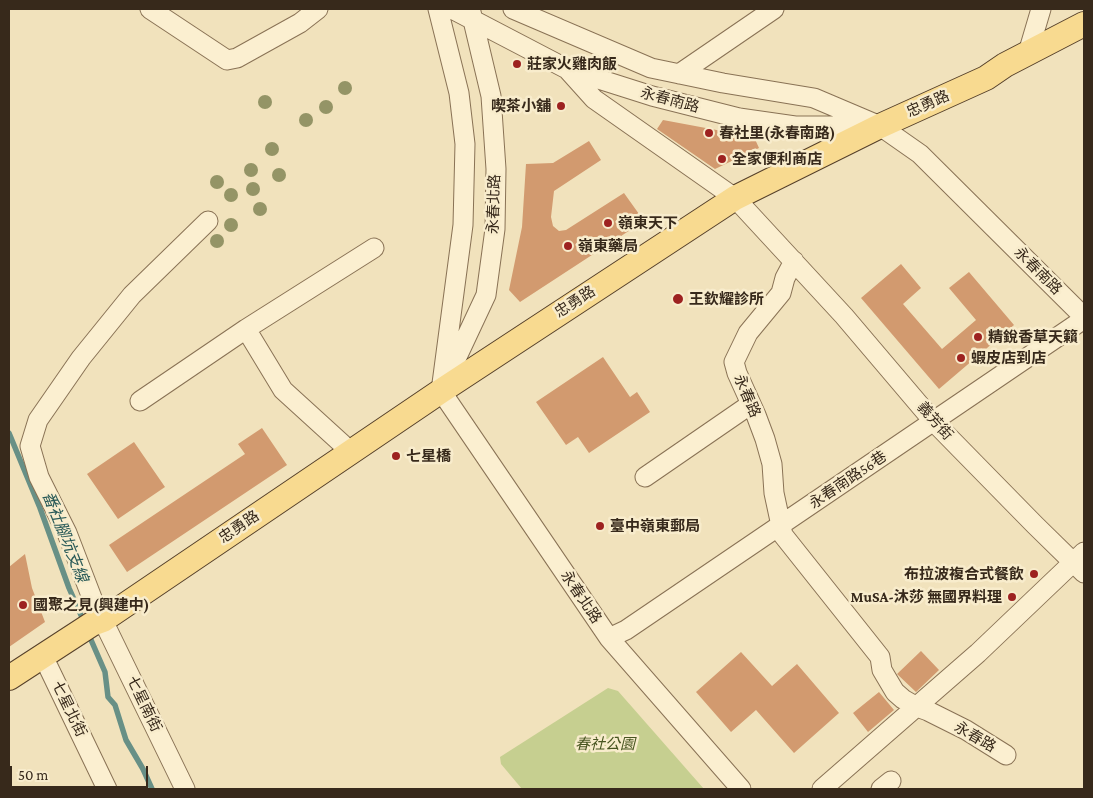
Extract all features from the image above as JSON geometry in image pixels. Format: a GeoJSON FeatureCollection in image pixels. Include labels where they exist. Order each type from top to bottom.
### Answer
{"type":"FeatureCollection","features":[{"type":"Feature","properties":{"kind":"main road","name":"忠勇路"},"geometry":{"type":"LineString","coordinates":[[97,622],[441,390],[735,198],[880,126],[986,78],[1005,65],[1084,24]]}},
{"type":"Feature","properties":{"kind":"main road"},"geometry":{"type":"LineString","coordinates":[[9,678],[97,622]]}},
{"type":"Feature","properties":{"kind":"street"},"geometry":{"type":"LineString","coordinates":[[150,9],[228,60],[237,58],[300,23],[318,9]]}},
{"type":"Feature","properties":{"kind":"street","name":"永春北路"},"geometry":{"type":"LineString","coordinates":[[438,9],[459,93],[465,144],[463,225],[441,390],[609,638],[741,789]]}},
{"type":"Feature","properties":{"kind":"street"},"geometry":{"type":"LineString","coordinates":[[452,9],[472,15]]}},
{"type":"Feature","properties":{"kind":"street","name":"永春南路"},"geometry":{"type":"LineString","coordinates":[[513,9],[651,68],[723,83],[814,98],[880,126],[920,154],[1084,318]]}},
{"type":"Feature","properties":{"kind":"street"},"geometry":{"type":"LineString","coordinates":[[679,74],[774,9]]}},
{"type":"Feature","properties":{"kind":"street"},"geometry":{"type":"LineString","coordinates":[[1028,53],[1041,9]]}},
{"type":"Feature","properties":{"kind":"street","name":"永春北路"},"geometry":{"type":"LineString","coordinates":[[441,390],[486,295],[495,229],[496,169],[491,96],[472,15]]}},
{"type":"Feature","properties":{"kind":"street","name":"永春南路"},"geometry":{"type":"LineString","coordinates":[[472,15],[567,69],[652,96],[739,118],[795,126],[880,126]]}},
{"type":"Feature","properties":{"kind":"street"},"geometry":{"type":"LineString","coordinates":[[567,69],[594,99],[735,198],[794,261]]}},
{"type":"Feature","properties":{"kind":"street","name":"七星南街"},"geometry":{"type":"LineString","coordinates":[[185,789],[97,622],[92,598],[67,533],[39,477],[30,446],[38,420],[81,358],[132,295],[208,221]]}},
{"type":"Feature","properties":{"kind":"street"},"geometry":{"type":"LineString","coordinates":[[140,400],[246,329],[374,248]]}},
{"type":"Feature","properties":{"kind":"street","name":"永春路"},"geometry":{"type":"LineString","coordinates":[[794,261],[781,293],[748,333],[734,362],[737,374],[765,439],[772,464],[774,493],[783,535],[880,657],[882,670],[896,692],[917,707],[966,730],[1006,755]]}},
{"type":"Feature","properties":{"kind":"street","name":"義芳街"},"geometry":{"type":"LineString","coordinates":[[794,261],[934,422],[1035,524],[1081,562]]}},
{"type":"Feature","properties":{"kind":"street","name":"永春南路56巷"},"geometry":{"type":"LineString","coordinates":[[609,638],[626,630],[781,526],[1084,318]]}},
{"type":"Feature","properties":{"kind":"street"},"geometry":{"type":"LineString","coordinates":[[246,329],[282,390],[350,451]]}},
{"type":"Feature","properties":{"kind":"street"},"geometry":{"type":"LineString","coordinates":[[645,477],[751,404]]}},
{"type":"Feature","properties":{"kind":"street"},"geometry":{"type":"LineString","coordinates":[[822,789],[1081,562]]}},
{"type":"Feature","properties":{"kind":"street","name":"七星北街"},"geometry":{"type":"LineString","coordinates":[[51,651],[107,789]]}},
{"type":"Feature","properties":{"kind":"green space","name":"春社公園"},"geometry":{"type":"Polygon","coordinates":[[[608,688],[618,691],[704,789],[522,789],[501,764],[500,757],[608,688]]]}},
{"type":"Feature","properties":{"kind":"building"},"geometry":{"type":"Polygon","coordinates":[[[663,120],[754,137],[759,148],[715,169],[657,129],[663,120]]]}},
{"type":"Feature","properties":{"kind":"building","name":"嶺東天下"},"geometry":{"type":"Polygon","coordinates":[[[589,141],[601,160],[554,191],[551,217],[553,226],[559,231],[566,230],[624,193],[644,221],[520,302],[509,290],[522,227],[526,164],[553,163],[589,141]]]}},
{"type":"Feature","properties":{"kind":"building","name":"精銳香草天籟"},"geometry":{"type":"Polygon","coordinates":[[[901,264],[921,288],[903,304],[942,349],[976,320],[949,288],[969,272],[1014,325],[939,389],[861,298],[901,264]]]}},
{"type":"Feature","properties":{"kind":"building"},"geometry":{"type":"Polygon","coordinates":[[[603,357],[630,397],[637,392],[650,412],[589,453],[578,437],[566,445],[536,402],[603,357]]]}},
{"type":"Feature","properties":{"kind":"building"},"geometry":{"type":"Polygon","coordinates":[[[262,428],[287,465],[127,572],[109,545],[245,454],[238,444],[262,428]]]}},
{"type":"Feature","properties":{"kind":"building"},"geometry":{"type":"Polygon","coordinates":[[[134,442],[165,487],[118,519],[87,474],[134,442]]]}},
{"type":"Feature","properties":{"kind":"building","name":"國聚之見(興建中)"},"geometry":{"type":"Polygon","coordinates":[[[25,554],[32,588],[45,622],[9,647],[9,567],[25,554]]]}},
{"type":"Feature","properties":{"kind":"building"},"geometry":{"type":"Polygon","coordinates":[[[921,651],[939,670],[916,692],[897,674],[921,651]]]}},
{"type":"Feature","properties":{"kind":"building"},"geometry":{"type":"Polygon","coordinates":[[[741,652],[772,686],[797,664],[839,713],[794,753],[756,710],[731,732],[696,692],[741,652]]]}},
{"type":"Feature","properties":{"kind":"building"},"geometry":{"type":"Polygon","coordinates":[[[879,692],[894,710],[868,732],[853,713],[879,692]]]}},
{"type":"Feature","properties":{"kind":"waterway","name":"番社腳坑支線"},"geometry":{"type":"LineString","coordinates":[[9,433],[84,622]]}},
{"type":"Feature","properties":{"kind":"waterway","name":"番社腳坑支線"},"geometry":{"type":"LineString","coordinates":[[88,633],[105,672],[108,697],[115,705],[126,740],[152,789]]}},
{"type":"Feature","properties":{"kind":"place","name":"莊家火雞肉飯"},"geometry":{"type":"Point","coordinates":[517,64]}},
{"type":"Feature","properties":{"kind":"place","name":"喫茶小舖"},"geometry":{"type":"Point","coordinates":[561,106]}},
{"type":"Feature","properties":{"kind":"place","name":"春社里(永春南路)"},"geometry":{"type":"Point","coordinates":[709,133]}},
{"type":"Feature","properties":{"kind":"place","name":"全家便利商店"},"geometry":{"type":"Point","coordinates":[722,159]}},
{"type":"Feature","properties":{"kind":"place","name":"嶺東天下"},"geometry":{"type":"Point","coordinates":[608,223]}},
{"type":"Feature","properties":{"kind":"place","name":"嶺東藥局"},"geometry":{"type":"Point","coordinates":[568,246]}},
{"type":"Feature","properties":{"kind":"place","name":"王欽耀診所"},"geometry":{"type":"Point","coordinates":[678,299]}},
{"type":"Feature","properties":{"kind":"place","name":"精銳香草天籟"},"geometry":{"type":"Point","coordinates":[978,337]}},
{"type":"Feature","properties":{"kind":"place","name":"蝦皮店到店"},"geometry":{"type":"Point","coordinates":[961,358]}},
{"type":"Feature","properties":{"kind":"place","name":"七星橋"},"geometry":{"type":"Point","coordinates":[396,456]}},
{"type":"Feature","properties":{"kind":"place","name":"臺中嶺東郵局"},"geometry":{"type":"Point","coordinates":[600,526]}},
{"type":"Feature","properties":{"kind":"place","name":"布拉波複合式餐飲"},"geometry":{"type":"Point","coordinates":[1034,574]}},
{"type":"Feature","properties":{"kind":"place","name":"MuSA-沐莎 無國界料理"},"geometry":{"type":"Point","coordinates":[1012,597]}},
{"type":"Feature","properties":{"kind":"place","name":"國聚之見(興建中)"},"geometry":{"type":"Point","coordinates":[23,605]}}]}
